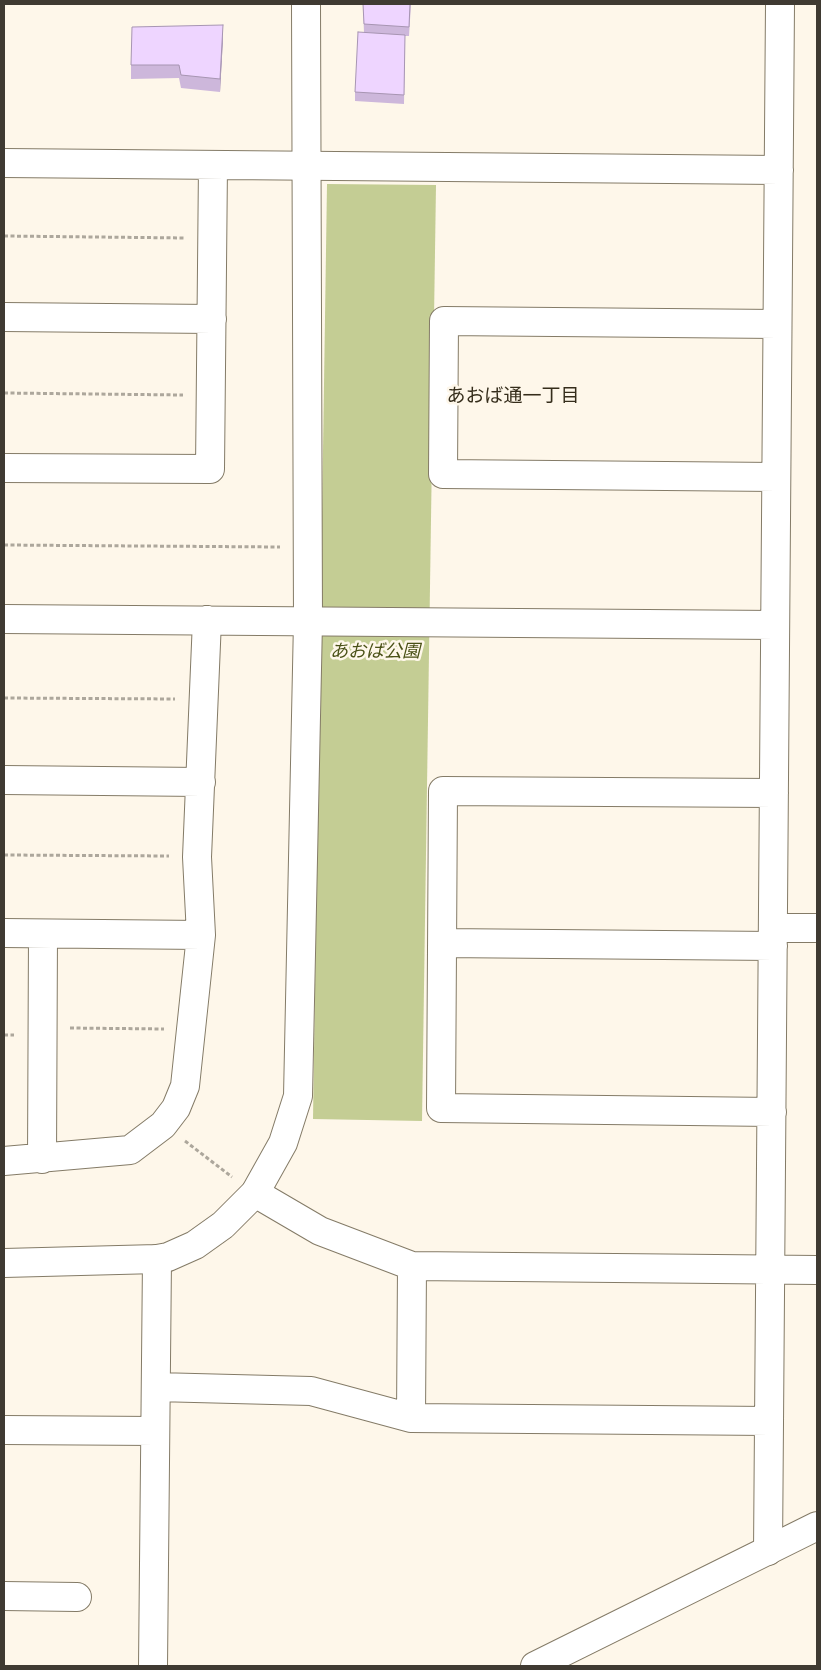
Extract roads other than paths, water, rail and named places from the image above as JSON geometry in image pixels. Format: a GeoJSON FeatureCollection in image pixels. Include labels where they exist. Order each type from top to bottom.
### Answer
{"type":"FeatureCollection","features":[{"type":"Feature","properties":{"kind":"street"},"geometry":{"type":"LineString","coordinates":[[4,1263],[157,1259],[168,1257],[195,1245],[223,1225],[255,1193],[283,1143],[298,1096],[308,621],[306,4]]}},
{"type":"Feature","properties":{"kind":"street"},"geometry":{"type":"LineString","coordinates":[[768,1551],[780,4]]}},
{"type":"Feature","properties":{"kind":"street"},"geometry":{"type":"LineString","coordinates":[[4,163],[779,170]]}},
{"type":"Feature","properties":{"kind":"street"},"geometry":{"type":"LineString","coordinates":[[4,468],[210,469],[213,165]]}},
{"type":"Feature","properties":{"kind":"street"},"geometry":{"type":"LineString","coordinates":[[4,317],[212,319]]}},
{"type":"Feature","properties":{"kind":"street"},"geometry":{"type":"LineString","coordinates":[[776,477],[443,474],[443,464],[444,321],[777,324]]}},
{"type":"Feature","properties":{"kind":"street"},"geometry":{"type":"LineString","coordinates":[[4,619],[775,625]]}},
{"type":"Feature","properties":{"kind":"street"},"geometry":{"type":"LineString","coordinates":[[4,1161],[130,1150],[162,1125],[176,1108],[185,1086],[201,935],[197,857],[207,620]]}},
{"type":"Feature","properties":{"kind":"street"},"geometry":{"type":"LineString","coordinates":[[4,780],[201,782]]}},
{"type":"Feature","properties":{"kind":"street"},"geometry":{"type":"LineString","coordinates":[[772,1112],[441,1108],[442,943],[444,791],[774,793]]}},
{"type":"Feature","properties":{"kind":"street"},"geometry":{"type":"LineString","coordinates":[[442,943],[773,936],[817,928]]}},
{"type":"Feature","properties":{"kind":"street"},"geometry":{"type":"LineString","coordinates":[[4,933],[201,935]]}},
{"type":"Feature","properties":{"kind":"street"},"geometry":{"type":"LineString","coordinates":[[42,1159],[44,934]]}},
{"type":"Feature","properties":{"kind":"street"},"geometry":{"type":"LineString","coordinates":[[255,1193],[320,1231],[412,1266],[817,1270]]}},
{"type":"Feature","properties":{"kind":"street"},"geometry":{"type":"LineString","coordinates":[[153,1666],[157,1259]]}},
{"type":"Feature","properties":{"kind":"street"},"geometry":{"type":"LineString","coordinates":[[411,1418],[412,1266]]}},
{"type":"Feature","properties":{"kind":"street"},"geometry":{"type":"LineString","coordinates":[[156,1387],[311,1390],[411,1418],[769,1421]]}},
{"type":"Feature","properties":{"kind":"street"},"geometry":{"type":"LineString","coordinates":[[4,1430],[155,1432]]}},
{"type":"Feature","properties":{"kind":"street"},"geometry":{"type":"LineString","coordinates":[[535,1666],[817,1526]]}},
{"type":"Feature","properties":{"kind":"street"},"geometry":{"type":"LineString","coordinates":[[4,1596],[77,1597]]}},
{"type":"Feature","properties":{"kind":"district","name":"あおば通一丁目"},"geometry":{"type":"Point","coordinates":[513,397]}},
{"type":"Feature","properties":{"kind":"park label","name":"あおば公園"},"geometry":{"type":"Point","coordinates":[375,652]}}]}
